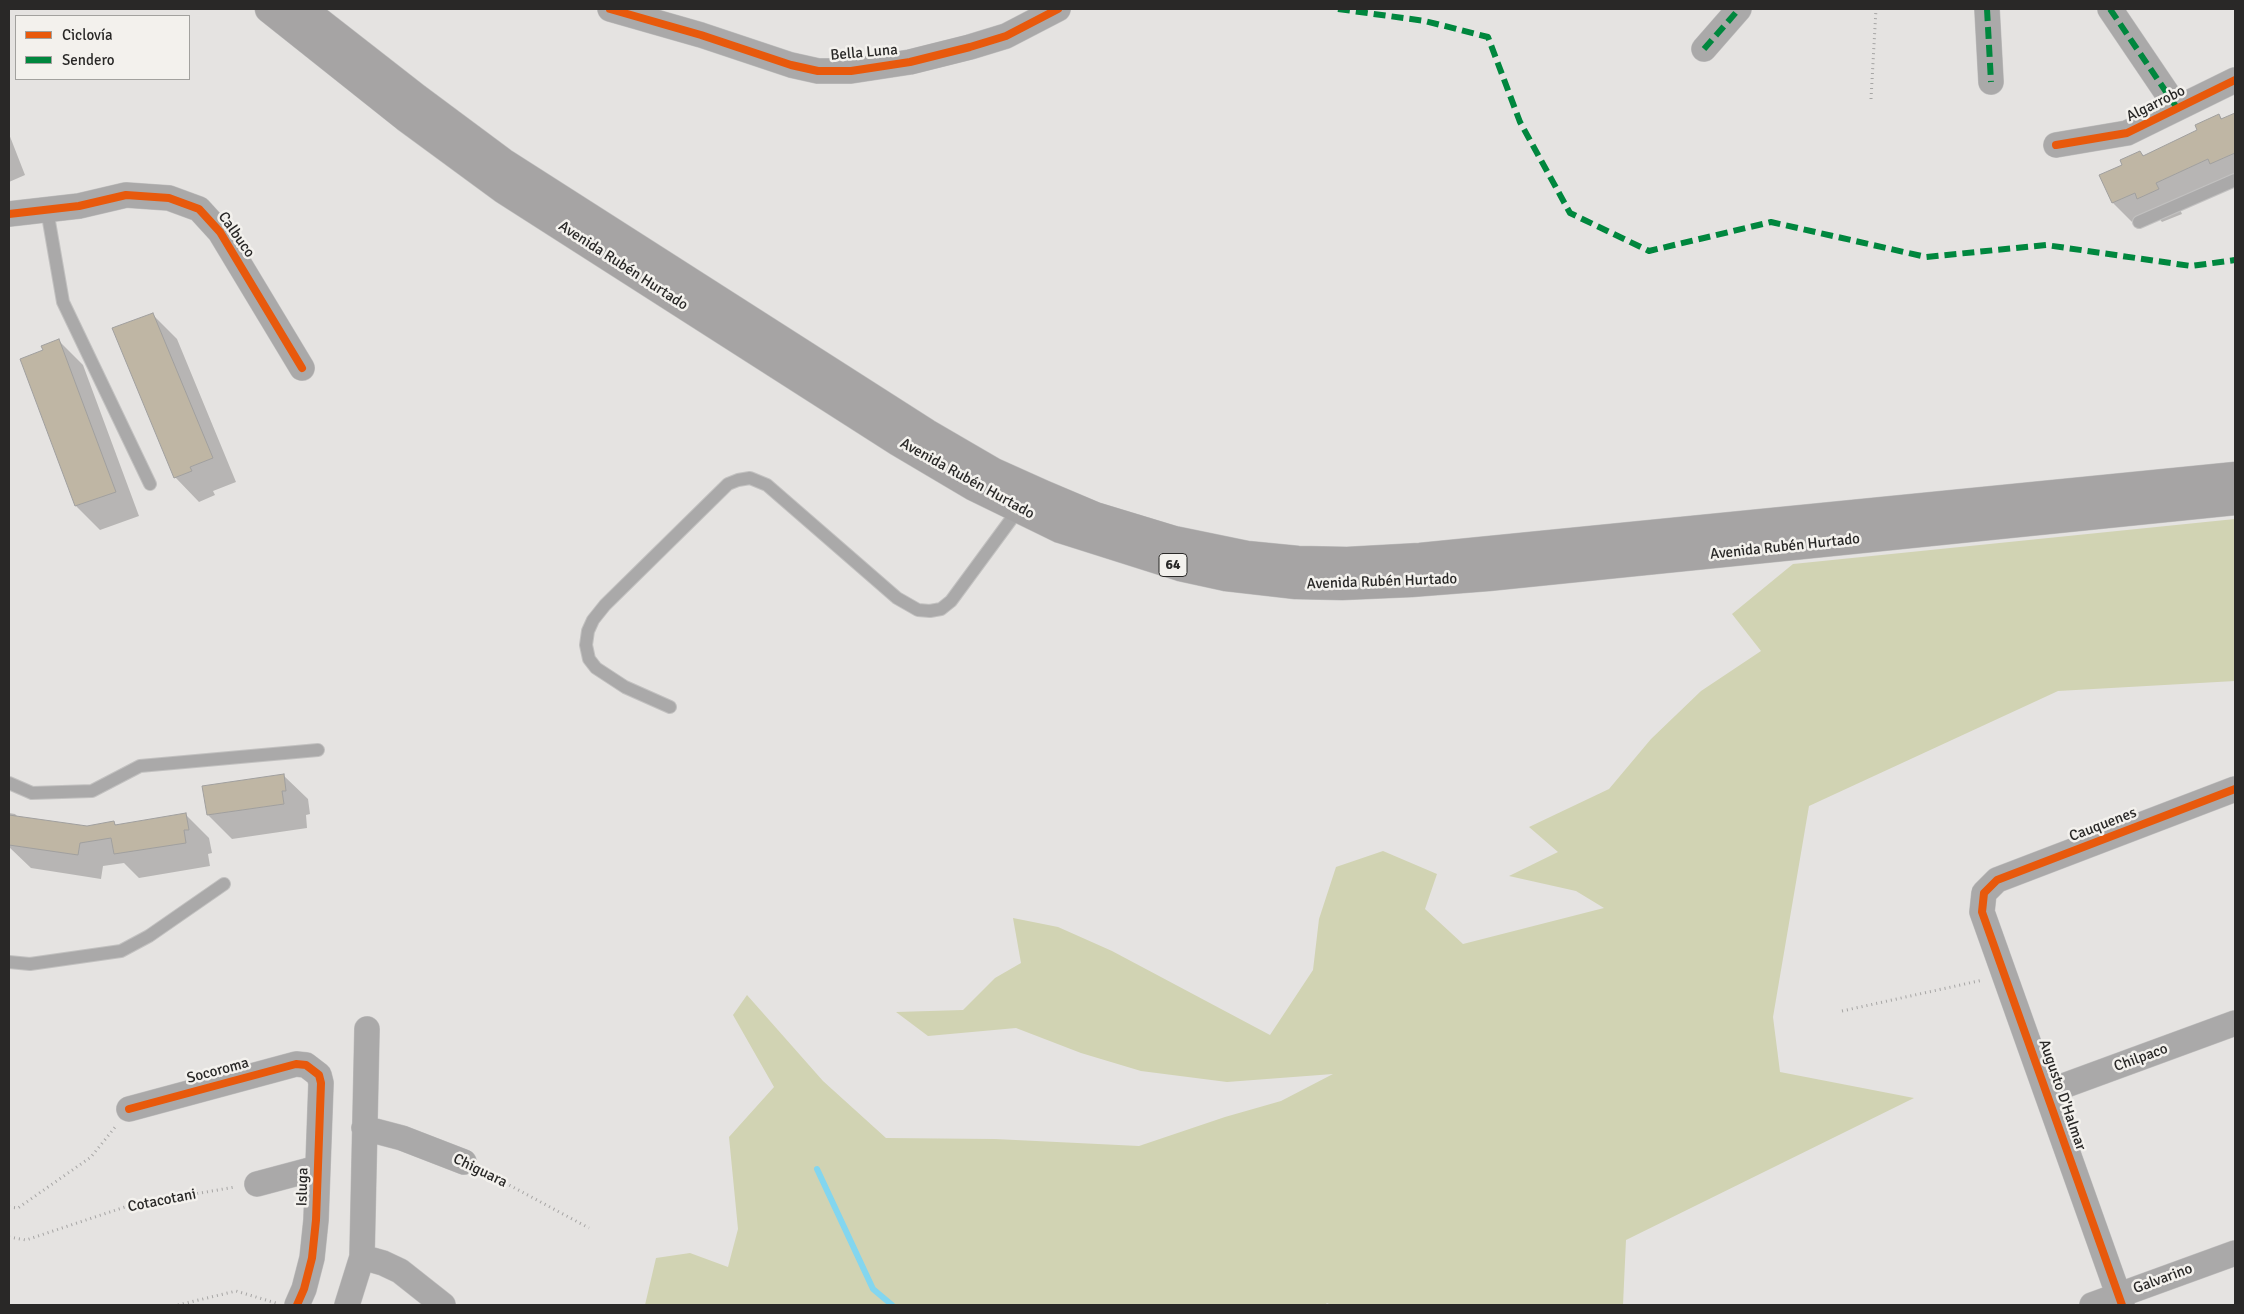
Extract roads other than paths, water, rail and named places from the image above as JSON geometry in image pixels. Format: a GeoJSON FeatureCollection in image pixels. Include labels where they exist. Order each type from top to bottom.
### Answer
{"type":"FeatureCollection","features":[{"type":"Feature","properties":{"kind":"highway","name":"Avenida Rubén Hurtado"},"geometry":{"type":"LineString","coordinates":[[269,9],[406,118],[520,201],[898,442],[966,483],[1018,510],[1086,538],[1180,567],[1273,583],[1342,586],[1488,577],[2235,501]]}},
{"type":"Feature","properties":{"kind":"highway","name":"Avenida Rubén Hurtado"},"geometry":{"type":"LineString","coordinates":[[303,9],[503,162],[919,429],[994,472],[1043,494],[1096,516],[1174,540],[1240,553],[1298,560],[1400,559],[2235,476]]}},
{"type":"Feature","properties":{"kind":"street","name":"Bella Luna"},"geometry":{"type":"LineString","coordinates":[[610,9],[701,34],[791,65],[818,71],[850,71],[910,62],[988,42],[1006,36],[1058,9]]}},
{"type":"Feature","properties":{"kind":"street"},"geometry":{"type":"LineString","coordinates":[[1704,50],[1739,9]]}},
{"type":"Feature","properties":{"kind":"street"},"geometry":{"type":"LineString","coordinates":[[1988,9],[1992,82]]}},
{"type":"Feature","properties":{"kind":"street"},"geometry":{"type":"LineString","coordinates":[[2110,9],[2177,108]]}},
{"type":"Feature","properties":{"kind":"street","name":"Algarrobo"},"geometry":{"type":"LineString","coordinates":[[2056,145],[2127,133],[2235,80]]}},
{"type":"Feature","properties":{"kind":"street","name":"Calbuco"},"geometry":{"type":"LineString","coordinates":[[9,214],[47,210],[126,196],[169,198],[199,209],[220,232],[302,368]]}},
{"type":"Feature","properties":{"kind":"street","name":"Cauquenes"},"geometry":{"type":"LineString","coordinates":[[1984,893],[1998,880],[2235,790]]}},
{"type":"Feature","properties":{"kind":"street","name":"Augusto D'Halmar"},"geometry":{"type":"LineString","coordinates":[[1984,893],[1982,912],[2120,1300]]}},
{"type":"Feature","properties":{"kind":"street","name":"Chilpaco"},"geometry":{"type":"LineString","coordinates":[[2047,1092],[2235,1023]]}},
{"type":"Feature","properties":{"kind":"street"},"geometry":{"type":"LineString","coordinates":[[347,1305],[362,1257],[367,1029]]}},
{"type":"Feature","properties":{"kind":"street","name":"Socoroma"},"geometry":{"type":"LineString","coordinates":[[129,1109],[296,1064],[312,1070]]}},
{"type":"Feature","properties":{"kind":"street","name":"Isluga"},"geometry":{"type":"LineString","coordinates":[[297,1305],[304,1289],[312,1258],[316,1220],[321,1083],[319,1075],[312,1070]]}},
{"type":"Feature","properties":{"kind":"street","name":"Chiguara"},"geometry":{"type":"LineString","coordinates":[[364,1128],[402,1138],[464,1162]]}},
{"type":"Feature","properties":{"kind":"street"},"geometry":{"type":"LineString","coordinates":[[257,1184],[318,1168]]}},
{"type":"Feature","properties":{"kind":"street","name":"Galvarino"},"geometry":{"type":"LineString","coordinates":[[2092,1305],[2120,1300],[2235,1253]]}},
{"type":"Feature","properties":{"kind":"street"},"geometry":{"type":"LineString","coordinates":[[362,1257],[383,1263],[400,1271],[443,1305]]}},
{"type":"Feature","properties":{"kind":"lane"},"geometry":{"type":"LineString","coordinates":[[2139,222],[2235,180]]}},
{"type":"Feature","properties":{"kind":"lane"},"geometry":{"type":"LineString","coordinates":[[47,210],[63,302],[150,484]]}},
{"type":"Feature","properties":{"kind":"lane"},"geometry":{"type":"LineString","coordinates":[[670,707],[625,687],[596,668],[589,659],[586,645],[588,631],[593,620],[606,605],[728,484],[750,478],[767,485],[897,598],[918,610],[930,611],[941,609],[952,601],[1018,510]]}},
{"type":"Feature","properties":{"kind":"lane"},"geometry":{"type":"LineString","coordinates":[[9,783],[32,793],[92,791],[140,766],[318,750]]}},
{"type":"Feature","properties":{"kind":"lane"},"geometry":{"type":"LineString","coordinates":[[9,962],[30,964],[121,951],[149,936],[224,884]]}},
{"type":"Feature","properties":{"kind":"waterway"},"geometry":{"type":"LineString","coordinates":[[817,1169],[873,1289],[892,1305]]}}]}
